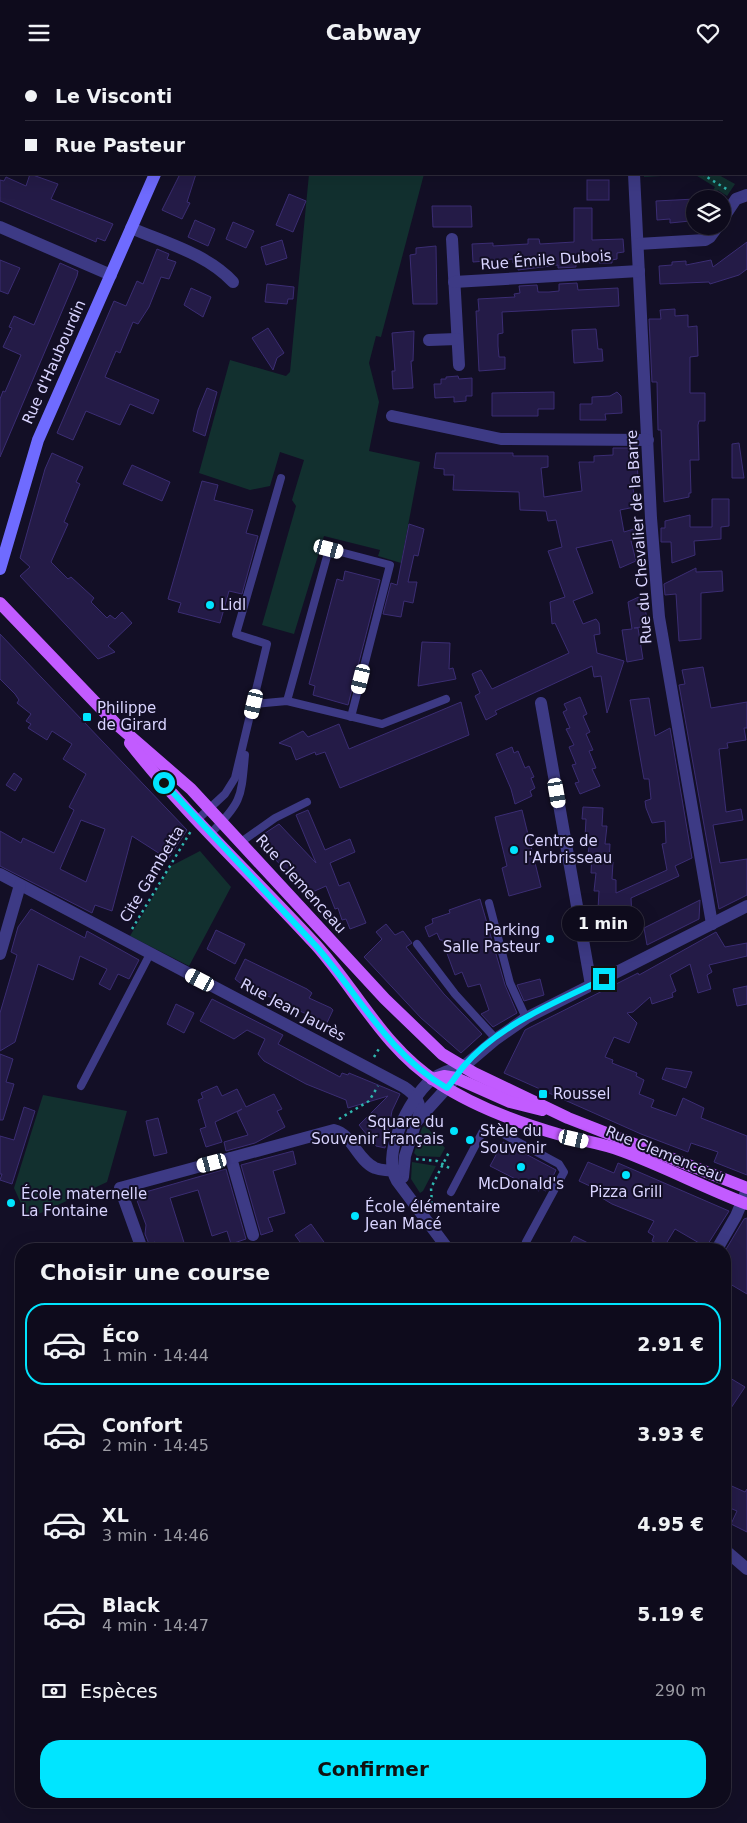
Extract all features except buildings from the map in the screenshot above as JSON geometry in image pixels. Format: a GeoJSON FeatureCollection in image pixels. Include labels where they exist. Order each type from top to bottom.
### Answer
{"type":"FeatureCollection","features":[{"type":"Feature","properties":{"kind":"main road","name":"Rue d'Haubourdin"},"geometry":{"type":"LineString","coordinates":[[0,569],[38,440],[155,175]]}},
{"type":"Feature","properties":{"kind":"main road","name":"Rue Clemenceau"},"geometry":{"type":"LineString","coordinates":[[0,604],[114,723],[147,763],[325,956],[379,1029],[413,1064],[432,1079]]}},
{"type":"Feature","properties":{"kind":"main road","name":"Rue Clemenceau"},"geometry":{"type":"LineString","coordinates":[[114,723],[171,770],[210,809],[242,842],[325,936],[416,1031],[442,1053],[463,1067],[568,1118],[747,1189]]}},
{"type":"Feature","properties":{"kind":"main road"},"geometry":{"type":"LineString","coordinates":[[432,1079],[444,1076],[451,1083],[568,1118]]}},
{"type":"Feature","properties":{"kind":"main road","name":"Rue Clemenceau"},"geometry":{"type":"LineString","coordinates":[[451,1083],[492,1110],[540,1128],[622,1151],[745,1203]]}},
{"type":"Feature","properties":{"kind":"street","name":"Rue du Chevalier de la Barre"},"geometry":{"type":"LineString","coordinates":[[634,175],[654,559],[660,631],[712,924]]}},
{"type":"Feature","properties":{"kind":"street"},"geometry":{"type":"LineString","coordinates":[[731,210],[743,196]]}},
{"type":"Feature","properties":{"kind":"street"},"geometry":{"type":"LineString","coordinates":[[0,227],[111,275]]}},
{"type":"Feature","properties":{"kind":"street"},"geometry":{"type":"LineString","coordinates":[[131,228],[207,261],[223,271],[233,283]]}},
{"type":"Feature","properties":{"kind":"street"},"geometry":{"type":"LineString","coordinates":[[638,244],[704,240],[711,235]]}},
{"type":"Feature","properties":{"kind":"street"},"geometry":{"type":"LineString","coordinates":[[452,239],[459,365]]}},
{"type":"Feature","properties":{"kind":"street","name":"Rue Émile Dubois"},"geometry":{"type":"LineString","coordinates":[[454,282],[640,271]]}},
{"type":"Feature","properties":{"kind":"street"},"geometry":{"type":"LineString","coordinates":[[429,340],[457,339]]}},
{"type":"Feature","properties":{"kind":"street"},"geometry":{"type":"LineString","coordinates":[[392,416],[501,439],[648,440]]}},
{"type":"Feature","properties":{"kind":"street"},"geometry":{"type":"LineString","coordinates":[[541,703],[591,985]]}},
{"type":"Feature","properties":{"kind":"street","name":"Rue Jean Jaurès"},"geometry":{"type":"LineString","coordinates":[[0,874],[407,1089],[416,1097]]}},
{"type":"Feature","properties":{"kind":"street"},"geometry":{"type":"LineString","coordinates":[[0,954],[20,885]]}},
{"type":"Feature","properties":{"kind":"street"},"geometry":{"type":"LineString","coordinates":[[418,1118],[451,1083],[463,1067],[496,1039],[526,1018],[747,906]]}},
{"type":"Feature","properties":{"kind":"street"},"geometry":{"type":"LineString","coordinates":[[444,1243],[408,1194],[396,1181],[397,1171],[393,1153],[399,1131],[416,1097],[432,1079],[463,1067]]}},
{"type":"Feature","properties":{"kind":"street"},"geometry":{"type":"LineString","coordinates":[[397,1171],[405,1155],[418,1118],[420,1108],[416,1097]]}},
{"type":"Feature","properties":{"kind":"street"},"geometry":{"type":"LineString","coordinates":[[140,1243],[120,1188],[333,1131],[343,1135],[370,1165],[397,1171]]}},
{"type":"Feature","properties":{"kind":"street"},"geometry":{"type":"LineString","coordinates":[[231,1158],[253,1235]]}},
{"type":"Feature","properties":{"kind":"street"},"geometry":{"type":"LineString","coordinates":[[721,1243],[745,1203],[747,1189]]}},
{"type":"Feature","properties":{"kind":"street"},"geometry":{"type":"LineString","coordinates":[[731,1555],[747,1569]]}},
{"type":"Feature","properties":{"kind":"lane"},"geometry":{"type":"LineString","coordinates":[[198,819],[210,809],[232,784],[248,731],[267,644],[236,635],[281,478]]}},
{"type":"Feature","properties":{"kind":"lane"},"geometry":{"type":"LineString","coordinates":[[287,701],[329,549],[390,565],[351,717]]}},
{"type":"Feature","properties":{"kind":"lane"},"geometry":{"type":"LineString","coordinates":[[254,704],[287,701],[382,724],[446,699]]}},
{"type":"Feature","properties":{"kind":"lane"},"geometry":{"type":"LineString","coordinates":[[211,833],[232,811],[240,798],[248,731]]}},
{"type":"Feature","properties":{"kind":"lane"},"geometry":{"type":"LineString","coordinates":[[242,842],[275,819],[307,802]]}},
{"type":"Feature","properties":{"kind":"lane"},"geometry":{"type":"LineString","coordinates":[[489,903],[510,983],[526,1018]]}},
{"type":"Feature","properties":{"kind":"lane"},"geometry":{"type":"LineString","coordinates":[[417,944],[455,994],[496,1039]]}},
{"type":"Feature","properties":{"kind":"lane"},"geometry":{"type":"LineString","coordinates":[[81,1086],[150,953]]}},
{"type":"Feature","properties":{"kind":"lane"},"geometry":{"type":"LineString","coordinates":[[451,1192],[484,1129],[492,1128],[559,1164],[564,1172],[526,1242]]}},
{"type":"Feature","properties":{"kind":"path"},"geometry":{"type":"LineString","coordinates":[[704,175],[743,196]]}},
{"type":"Feature","properties":{"kind":"path","name":"Cite Gambetta"},"geometry":{"type":"LineString","coordinates":[[125,940],[198,819]]}},
{"type":"Feature","properties":{"kind":"path"},"geometry":{"type":"LineString","coordinates":[[349,1058],[368,1059],[377,1055],[380,1050],[379,1029]]}},
{"type":"Feature","properties":{"kind":"path"},"geometry":{"type":"LineString","coordinates":[[333,1131],[340,1118],[369,1101],[384,1077]]}},
{"type":"Feature","properties":{"kind":"path"},"geometry":{"type":"LineString","coordinates":[[433,1209],[431,1188],[449,1152]]}},
{"type":"Feature","properties":{"kind":"path"},"geometry":{"type":"LineString","coordinates":[[405,1155],[443,1164],[460,1174]]}},
{"type":"Feature","properties":{"kind":"green space"},"geometry":{"type":"Polygon","coordinates":[[[309,175],[424,175],[381,337],[376,336],[369,363],[379,402],[369,451],[420,462],[401,563],[378,556],[380,550],[324,536],[294,634],[262,625],[296,506],[292,500],[304,460],[280,452],[270,486],[250,490],[199,473],[230,360],[286,376],[290,372],[309,175]]]}},
{"type":"Feature","properties":{"kind":"green space"},"geometry":{"type":"Polygon","coordinates":[[[644,175],[677,175],[644,177],[644,175]]]}},
{"type":"Feature","properties":{"kind":"green space"},"geometry":{"type":"Polygon","coordinates":[[[696,175],[719,175],[735,184],[731,190],[713,190],[715,187],[696,175]]]}},
{"type":"Feature","properties":{"kind":"green space"},"geometry":{"type":"Polygon","coordinates":[[[200,851],[231,887],[189,966],[130,936],[171,866],[200,851]]]}},
{"type":"Feature","properties":{"kind":"green space"},"geometry":{"type":"Polygon","coordinates":[[[43,1095],[127,1111],[107,1182],[28,1219],[14,1188],[43,1095]]]}},
{"type":"Feature","properties":{"kind":"green space"},"geometry":{"type":"Polygon","coordinates":[[[425,1125],[445,1148],[440,1157],[417,1156],[414,1153],[422,1128],[425,1125]]]}},
{"type":"Feature","properties":{"kind":"green space"},"geometry":{"type":"Polygon","coordinates":[[[412,1162],[436,1166],[423,1191],[420,1193],[411,1179],[412,1162]]]}},
{"type":"Feature","properties":{"kind":"place","name":"Lidl"},"geometry":{"type":"Point","coordinates":[210,605]}},
{"type":"Feature","properties":{"kind":"place","name":"Philippe de Girard"},"geometry":{"type":"Point","coordinates":[87,717]}},
{"type":"Feature","properties":{"kind":"place","name":"Centre de l'Arbrisseau"},"geometry":{"type":"Point","coordinates":[514,850]}},
{"type":"Feature","properties":{"kind":"place","name":"Parking Salle Pasteur"},"geometry":{"type":"Point","coordinates":[550,939]}},
{"type":"Feature","properties":{"kind":"place","name":"Roussel"},"geometry":{"type":"Point","coordinates":[543,1094]}},
{"type":"Feature","properties":{"kind":"place","name":"Square du Souvenir Français"},"geometry":{"type":"Point","coordinates":[454,1131]}},
{"type":"Feature","properties":{"kind":"place","name":"Stèle du Souvenir"},"geometry":{"type":"Point","coordinates":[470,1140]}},
{"type":"Feature","properties":{"kind":"place","name":"McDonald's"},"geometry":{"type":"Point","coordinates":[521,1167]}},
{"type":"Feature","properties":{"kind":"place","name":"Pizza Grill"},"geometry":{"type":"Point","coordinates":[626,1175]}},
{"type":"Feature","properties":{"kind":"place","name":"École maternelle La Fontaine"},"geometry":{"type":"Point","coordinates":[11,1203]}},
{"type":"Feature","properties":{"kind":"place","name":"École élémentaire Jean Macé"},"geometry":{"type":"Point","coordinates":[355,1216]}},
{"type":"Feature","properties":{"kind":"route"},"geometry":{"type":"LineString","coordinates":[[164,783],[338,971],[389,1040],[420,1070],[447,1088],[463,1067],[506,1031],[526,1018],[604,979]]}}]}
